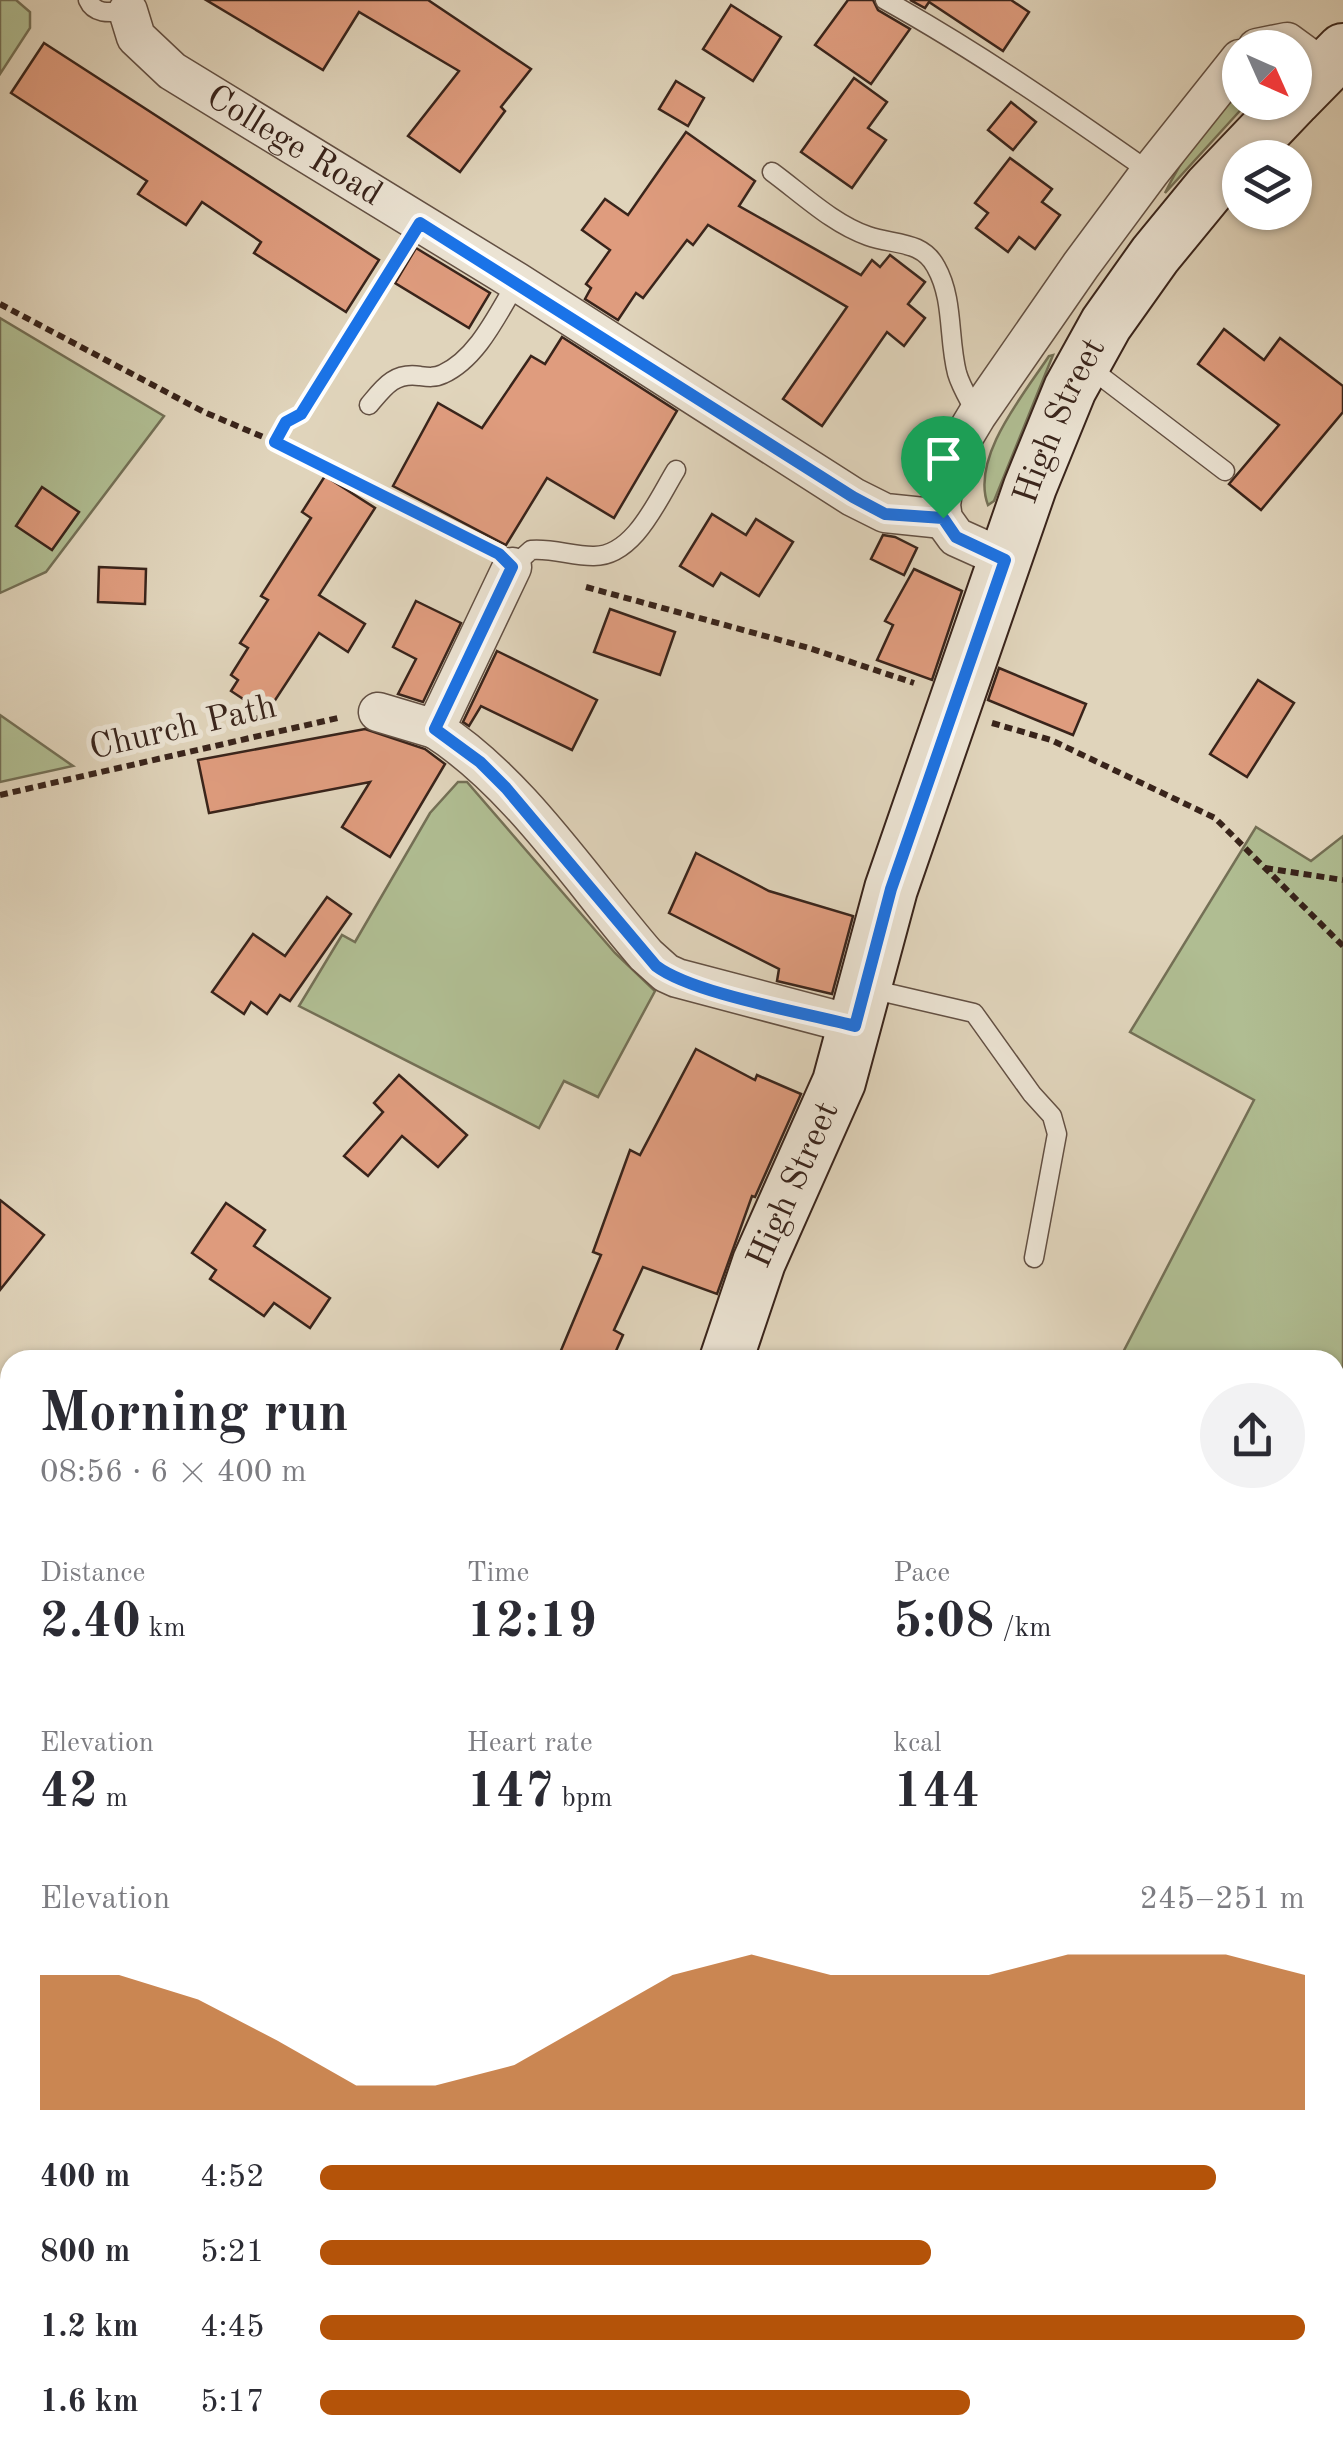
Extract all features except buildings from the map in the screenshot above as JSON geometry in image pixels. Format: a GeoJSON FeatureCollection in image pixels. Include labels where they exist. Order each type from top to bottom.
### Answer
{"type":"FeatureCollection","features":[{"type":"Feature","properties":{"kind":"street","name":"College Road"},"geometry":{"type":"LineString","coordinates":[[127,6],[136,37],[172,71],[517,282],[853,497],[885,514],[943,518]]}},
{"type":"Feature","properties":{"kind":"street","name":"High Street"},"geometry":{"type":"LineString","coordinates":[[729,1350],[759,1262],[838,1082],[891,889],[1005,560],[1082,363],[1154,254],[1210,188],[1313,80]]}},
{"type":"Feature","properties":{"kind":"street"},"geometry":{"type":"LineString","coordinates":[[1005,560],[956,537],[943,518],[947,465],[977,415],[1150,172],[1222,82]]}},
{"type":"Feature","properties":{"kind":"street"},"geometry":{"type":"LineString","coordinates":[[435,729],[512,567]]}},
{"type":"Feature","properties":{"kind":"street"},"geometry":{"type":"LineString","coordinates":[[378,712],[435,729],[480,762],[646,955],[666,973],[707,988],[860,1006]]}},
{"type":"Feature","properties":{"kind":"lane"},"geometry":{"type":"LineString","coordinates":[[88,0],[100,12],[127,6]]}},
{"type":"Feature","properties":{"kind":"lane"},"geometry":{"type":"LineString","coordinates":[[884,0],[1031,89],[1150,172]]}},
{"type":"Feature","properties":{"kind":"lane"},"geometry":{"type":"LineString","coordinates":[[772,172],[850,228],[871,238],[917,248],[928,256],[943,286],[957,374],[977,415]]}},
{"type":"Feature","properties":{"kind":"lane"},"geometry":{"type":"LineString","coordinates":[[368,405],[391,380],[402,375],[440,376],[455,367],[486,332],[517,282]]}},
{"type":"Feature","properties":{"kind":"lane"},"geometry":{"type":"LineString","coordinates":[[1082,363],[1225,471]]}},
{"type":"Feature","properties":{"kind":"lane"},"geometry":{"type":"LineString","coordinates":[[512,567],[531,550],[596,556],[616,552],[640,527],[676,470]]}},
{"type":"Feature","properties":{"kind":"lane"},"geometry":{"type":"LineString","coordinates":[[860,1006],[974,1012],[1052,1116],[1057,1134],[1034,1258]]}},
{"type":"Feature","properties":{"kind":"path"},"geometry":{"type":"LineString","coordinates":[[275,442],[286,422],[301,414],[420,223]]}},
{"type":"Feature","properties":{"kind":"path"},"geometry":{"type":"LineString","coordinates":[[0,304],[204,412],[275,442],[499,554],[512,567],[809,648],[909,682]]}},
{"type":"Feature","properties":{"kind":"path","name":"Church Path"},"geometry":{"type":"LineString","coordinates":[[0,795],[378,712]]}},
{"type":"Feature","properties":{"kind":"path"},"geometry":{"type":"LineString","coordinates":[[953,712],[1051,740],[1215,818],[1343,946]]}},
{"type":"Feature","properties":{"kind":"path"},"geometry":{"type":"LineString","coordinates":[[1264,868],[1343,880]]}},
{"type":"Feature","properties":{"kind":"green space"},"geometry":{"type":"Polygon","coordinates":[[[0,0],[16,0],[30,12],[30,28],[0,74],[0,0]]]}},
{"type":"Feature","properties":{"kind":"green space"},"geometry":{"type":"Polygon","coordinates":[[[1222,106],[1222,120],[1232,120],[1165,193],[1181,164],[1222,106]]]}},
{"type":"Feature","properties":{"kind":"green space"},"geometry":{"type":"Polygon","coordinates":[[[0,318],[164,416],[46,572],[0,593],[0,318]]]}},
{"type":"Feature","properties":{"kind":"green space"},"geometry":{"type":"Polygon","coordinates":[[[1053,355],[994,501],[988,505],[984,487],[993,447],[1014,407],[1053,355]]]}},
{"type":"Feature","properties":{"kind":"green space"},"geometry":{"type":"Polygon","coordinates":[[[0,715],[73,766],[0,782],[0,715]]]}},
{"type":"Feature","properties":{"kind":"green space"},"geometry":{"type":"Polygon","coordinates":[[[458,782],[467,782],[615,953],[655,991],[598,1097],[564,1081],[539,1128],[299,1006],[342,935],[355,942],[430,813],[458,782]]]}},
{"type":"Feature","properties":{"kind":"green space"},"geometry":{"type":"Polygon","coordinates":[[[1256,827],[1311,861],[1343,836],[1343,1350],[1124,1350],[1254,1100],[1130,1032],[1256,827]]]}},
{"type":"Feature","properties":{"kind":"route"},"geometry":{"type":"LineString","coordinates":[[420,223],[853,497],[885,514],[943,518],[956,537],[1005,560],[891,889],[855,1026],[707,988],[656,966],[506,788],[455,741],[435,729],[512,567],[499,554],[275,442],[286,422],[301,414],[420,223]]}}]}
